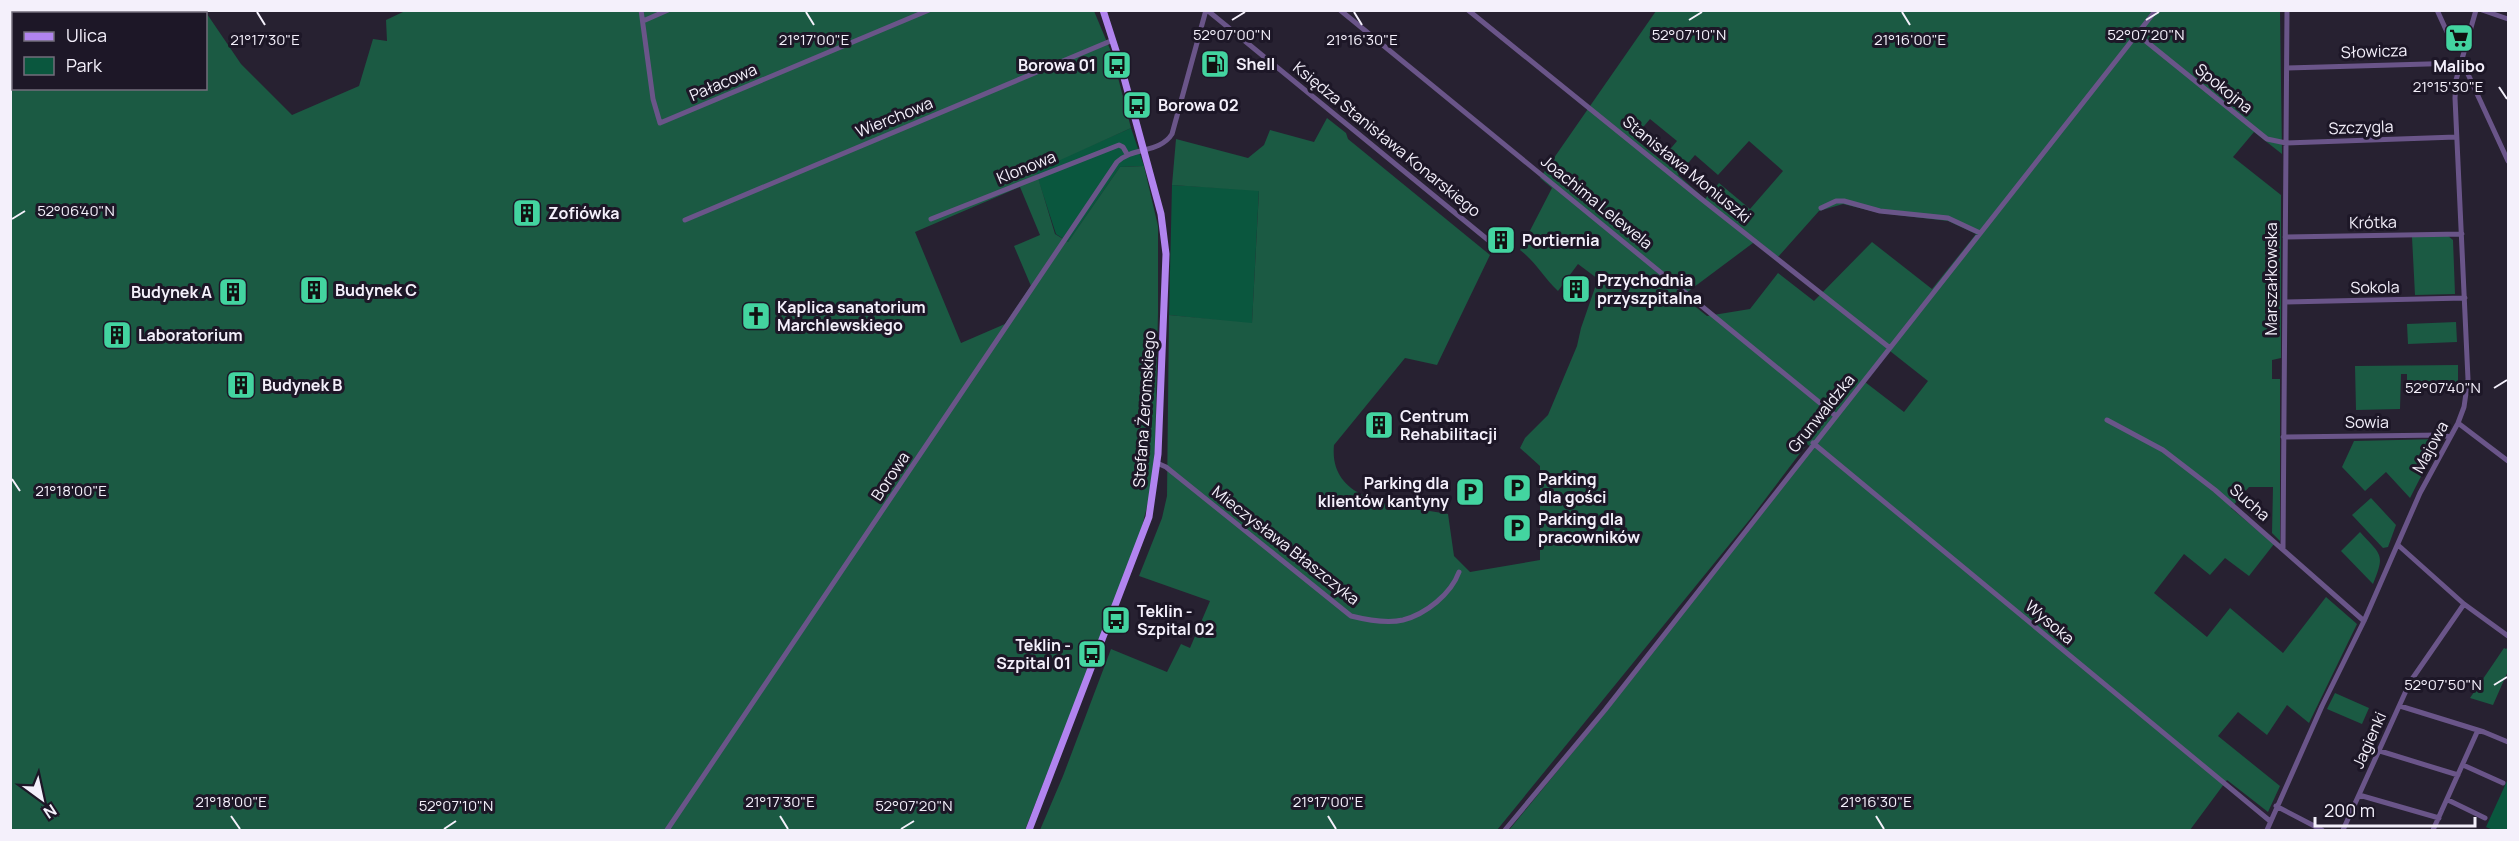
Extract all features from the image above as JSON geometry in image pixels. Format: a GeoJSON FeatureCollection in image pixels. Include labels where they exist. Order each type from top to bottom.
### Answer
{"type":"FeatureCollection","features":[{"type":"Feature","properties":{"kind":"main road","name":"Stefana Żeromskiego"},"geometry":{"type":"LineString","coordinates":[[1029,831],[1149,517],[1157,463],[1166,254],[1161,214],[1103,10]]}},
{"type":"Feature","properties":{"kind":"street"},"geometry":{"type":"LineString","coordinates":[[641,10],[644,21],[668,10]]}},
{"type":"Feature","properties":{"kind":"street","name":"Pałacowa"},"geometry":{"type":"LineString","coordinates":[[644,21],[653,99],[660,123],[930,10]]}},
{"type":"Feature","properties":{"kind":"street"},"geometry":{"type":"LineString","coordinates":[[1127,154],[1161,145],[1175,130],[1207,10]]}},
{"type":"Feature","properties":{"kind":"street","name":"Księdza Stanisława Konarskiego"},"geometry":{"type":"LineString","coordinates":[[1207,10],[1493,244]]}},
{"type":"Feature","properties":{"kind":"street","name":"Joachima Lelewela"},"geometry":{"type":"LineString","coordinates":[[1340,10],[1836,416]]}},
{"type":"Feature","properties":{"kind":"street","name":"Stanisława Moniuszki"},"geometry":{"type":"LineString","coordinates":[[1468,10],[1723,217],[1890,348]]}},
{"type":"Feature","properties":{"kind":"street","name":"Grunwaldzka"},"geometry":{"type":"LineString","coordinates":[[1505,831],[1605,710],[2156,10]]}},
{"type":"Feature","properties":{"kind":"street","name":"Marszałkowska"},"geometry":{"type":"LineString","coordinates":[[2283,549],[2287,10]]}},
{"type":"Feature","properties":{"kind":"street"},"geometry":{"type":"LineString","coordinates":[[2437,10],[2452,44],[2465,50]]}},
{"type":"Feature","properties":{"kind":"street","name":"Majowa"},"geometry":{"type":"LineString","coordinates":[[2266,831],[2364,621],[2420,493],[2458,423],[2464,407],[2468,379],[2456,81],[2476,10]]}},
{"type":"Feature","properties":{"kind":"street"},"geometry":{"type":"LineString","coordinates":[[2482,10],[2508,19]]}},
{"type":"Feature","properties":{"kind":"street","name":"Spokojna"},"geometry":{"type":"LineString","coordinates":[[2137,34],[2267,139]]}},
{"type":"Feature","properties":{"kind":"street","name":"Wierchowa"},"geometry":{"type":"LineString","coordinates":[[685,220],[1113,40]]}},
{"type":"Feature","properties":{"kind":"street"},"geometry":{"type":"LineString","coordinates":[[2461,66],[2467,72],[2508,161]]}},
{"type":"Feature","properties":{"kind":"street","name":"Słowicza"},"geometry":{"type":"LineString","coordinates":[[2287,68],[2461,66]]}},
{"type":"Feature","properties":{"kind":"street"},"geometry":{"type":"LineString","coordinates":[[2456,81],[2472,83]]}},
{"type":"Feature","properties":{"kind":"street","name":"Szczygla"},"geometry":{"type":"LineString","coordinates":[[2267,139],[2286,143],[2457,137]]}},
{"type":"Feature","properties":{"kind":"street","name":"Klonowa"},"geometry":{"type":"LineString","coordinates":[[931,219],[1119,145],[1127,154]]}},
{"type":"Feature","properties":{"kind":"street","name":"Borowa"},"geometry":{"type":"LineString","coordinates":[[667,831],[1117,162],[1127,154]]}},
{"type":"Feature","properties":{"kind":"street"},"geometry":{"type":"LineString","coordinates":[[1821,208],[1836,201],[1844,201],[1880,211],[1948,218],[1980,233]]}},
{"type":"Feature","properties":{"kind":"street","name":"Krótka"},"geometry":{"type":"LineString","coordinates":[[2284,237],[2462,234]]}},
{"type":"Feature","properties":{"kind":"street","name":"Sokola"},"geometry":{"type":"LineString","coordinates":[[2285,302],[2465,298]]}},
{"type":"Feature","properties":{"kind":"street","name":"Sucha"},"geometry":{"type":"LineString","coordinates":[[2107,420],[2163,450],[2215,490],[2364,621]]}},
{"type":"Feature","properties":{"kind":"street"},"geometry":{"type":"LineString","coordinates":[[2458,423],[2508,461]]}},
{"type":"Feature","properties":{"kind":"street","name":"Sowia"},"geometry":{"type":"LineString","coordinates":[[2283,436],[2442,435],[2450,437]]}},
{"type":"Feature","properties":{"kind":"street","name":"Wysoka"},"geometry":{"type":"LineString","coordinates":[[1813,443],[2270,821]]}},
{"type":"Feature","properties":{"kind":"street","name":"Mieczysława Błaszczyka"},"geometry":{"type":"LineString","coordinates":[[1157,463],[1166,467],[1351,615],[1370,621],[1402,620],[1423,611],[1442,597],[1455,584],[1459,572]]}},
{"type":"Feature","properties":{"kind":"street"},"geometry":{"type":"LineString","coordinates":[[2398,545],[2464,604],[2508,636]]}},
{"type":"Feature","properties":{"kind":"street","name":"Jagienki"},"geometry":{"type":"LineString","coordinates":[[2343,831],[2410,682],[2464,604]]}},
{"type":"Feature","properties":{"kind":"street"},"geometry":{"type":"LineString","coordinates":[[2400,706],[2478,730],[2508,742]]}},
{"type":"Feature","properties":{"kind":"street"},"geometry":{"type":"LineString","coordinates":[[2433,831],[2478,730]]}},
{"type":"Feature","properties":{"kind":"street"},"geometry":{"type":"LineString","coordinates":[[2380,751],[2458,775]]}},
{"type":"Feature","properties":{"kind":"street"},"geometry":{"type":"LineString","coordinates":[[2463,765],[2503,783]]}},
{"type":"Feature","properties":{"kind":"street"},"geometry":{"type":"LineString","coordinates":[[2359,795],[2429,818],[2439,818]]}},
{"type":"Feature","properties":{"kind":"street"},"geometry":{"type":"LineString","coordinates":[[2448,800],[2485,818]]}},
{"type":"Feature","properties":{"kind":"street"},"geometry":{"type":"LineString","coordinates":[[2276,806],[2322,831]]}},
{"type":"Feature","properties":{"kind":"green space"},"geometry":{"type":"Polygon","coordinates":[[[10,11],[206,12],[12,12],[12,90],[207,90],[207,14],[241,64],[292,115],[359,86],[373,39],[387,41],[386,20],[402,11],[1094,11],[1112,54],[1131,128],[1036,171],[1055,234],[1068,242],[1120,167],[1144,166],[1158,226],[1155,452],[1151,490],[1139,539],[1025,830],[11,830],[10,11]],[[1020,187],[915,232],[961,343],[1005,324],[1031,286],[1014,246],[1040,235],[1020,187]]]}},
{"type":"Feature","properties":{"kind":"green space"},"geometry":{"type":"Polygon","coordinates":[[[1656,11],[2280,11],[2282,154],[2254,132],[2233,157],[2281,195],[2281,358],[2272,360],[2272,379],[2280,379],[2280,541],[2272,533],[2273,487],[2249,487],[2231,508],[2274,544],[2249,576],[2225,558],[2210,575],[2184,554],[2154,593],[2207,637],[2230,608],[2283,653],[2326,597],[2357,624],[2309,723],[2287,705],[2267,735],[2238,712],[2218,736],[2280,786],[2268,812],[2227,780],[2190,830],[1509,830],[1605,713],[1811,447],[1807,444],[1751,518],[1497,830],[1040,830],[1111,649],[1167,672],[1181,644],[1190,648],[1210,601],[1139,576],[1162,518],[1167,496],[1169,315],[1252,323],[1259,191],[1172,185],[1176,139],[1248,158],[1264,145],[1270,130],[1314,142],[1327,118],[1346,133],[1348,139],[1490,255],[1437,365],[1405,358],[1334,445],[1335,465],[1343,480],[1356,492],[1392,505],[1448,514],[1454,556],[1470,572],[1540,560],[1540,466],[1520,448],[1525,438],[1548,415],[1577,346],[1598,279],[1578,264],[1558,291],[1520,250],[1552,188],[1540,178],[1656,11]],[[1650,119],[1634,138],[1661,160],[1677,141],[1650,119]],[[1749,141],[1718,175],[1695,155],[1678,175],[1705,199],[1719,183],[1750,209],[1783,171],[1749,141]],[[1843,204],[1819,211],[1778,257],[1757,240],[1682,296],[1707,316],[1750,309],[1778,273],[1814,301],[1872,242],[1932,289],[1976,234],[1948,221],[1880,213],[1843,204]],[[1890,351],[1865,382],[1904,412],[1928,381],[1890,351]]]}},
{"type":"Feature","properties":{"kind":"green space"},"geometry":{"type":"Polygon","coordinates":[[[1131,128],[1144,166],[1120,167],[1068,242],[1056,234],[1035,170],[1131,128]]]}},
{"type":"Feature","properties":{"kind":"green space"},"geometry":{"type":"Polygon","coordinates":[[[1172,185],[1259,190],[1252,324],[1169,315],[1172,185]]]}},
{"type":"Feature","properties":{"kind":"green space"},"geometry":{"type":"Polygon","coordinates":[[[2448,236],[2453,240],[2455,294],[2415,295],[2412,237],[2448,236]]]}},
{"type":"Feature","properties":{"kind":"green space"},"geometry":{"type":"Polygon","coordinates":[[[2456,322],[2457,342],[2408,344],[2407,324],[2456,322]]]}},
{"type":"Feature","properties":{"kind":"green space"},"geometry":{"type":"Polygon","coordinates":[[[2458,365],[2458,386],[2407,386],[2407,374],[2401,374],[2400,409],[2356,410],[2355,366],[2458,365]]]}},
{"type":"Feature","properties":{"kind":"green space"},"geometry":{"type":"Polygon","coordinates":[[[2440,439],[2410,498],[2386,472],[2365,491],[2342,467],[2354,441],[2440,439]]]}},
{"type":"Feature","properties":{"kind":"green space"},"geometry":{"type":"Polygon","coordinates":[[[2371,498],[2396,525],[2388,547],[2383,548],[2352,515],[2371,498]]]}},
{"type":"Feature","properties":{"kind":"green space"},"geometry":{"type":"Polygon","coordinates":[[[2360,532],[2379,556],[2379,567],[2373,584],[2341,551],[2360,532]]]}},
{"type":"Feature","properties":{"kind":"green space"},"geometry":{"type":"Polygon","coordinates":[[[2508,647],[2508,671],[2493,705],[2470,698],[2504,648],[2508,647]]]}},
{"type":"Feature","properties":{"kind":"green space"},"geometry":{"type":"Polygon","coordinates":[[[2335,693],[2369,708],[2362,724],[2327,709],[2335,693]]]}},
{"type":"Feature","properties":{"kind":"green space"},"geometry":{"type":"Polygon","coordinates":[[[2507,781],[2508,830],[2493,830],[2486,827],[2507,781]]]}},
{"type":"Feature","properties":{"kind":"place","name":"Malibo"},"geometry":{"type":"Point","coordinates":[2459,38]}},
{"type":"Feature","properties":{"kind":"place","name":"Shell"},"geometry":{"type":"Point","coordinates":[1215,64]}},
{"type":"Feature","properties":{"kind":"place","name":"Borowa 01"},"geometry":{"type":"Point","coordinates":[1117,65]}},
{"type":"Feature","properties":{"kind":"place","name":"Borowa 02"},"geometry":{"type":"Point","coordinates":[1137,105]}},
{"type":"Feature","properties":{"kind":"place","name":"Zofiówka"},"geometry":{"type":"Point","coordinates":[527,213]}},
{"type":"Feature","properties":{"kind":"place","name":"Portiernia"},"geometry":{"type":"Point","coordinates":[1501,240]}},
{"type":"Feature","properties":{"kind":"place","name":"Przychodnia przyszpitalna"},"geometry":{"type":"Point","coordinates":[1576,289]}},
{"type":"Feature","properties":{"kind":"place","name":"Budynek C"},"geometry":{"type":"Point","coordinates":[314,290]}},
{"type":"Feature","properties":{"kind":"place","name":"Budynek A"},"geometry":{"type":"Point","coordinates":[233,292]}},
{"type":"Feature","properties":{"kind":"place","name":"Kaplica sanatorium Marchlewskiego"},"geometry":{"type":"Point","coordinates":[756,316]}},
{"type":"Feature","properties":{"kind":"place","name":"Laboratorium"},"geometry":{"type":"Point","coordinates":[117,335]}},
{"type":"Feature","properties":{"kind":"place","name":"Budynek B"},"geometry":{"type":"Point","coordinates":[241,385]}},
{"type":"Feature","properties":{"kind":"place","name":"Centrum Rehabilitacji"},"geometry":{"type":"Point","coordinates":[1379,425]}},
{"type":"Feature","properties":{"kind":"place","name":"Parking dla gości"},"geometry":{"type":"Point","coordinates":[1517,488]}},
{"type":"Feature","properties":{"kind":"place","name":"Parking dla klientów kantyny"},"geometry":{"type":"Point","coordinates":[1470,492]}},
{"type":"Feature","properties":{"kind":"place","name":"Parking dla pracowników"},"geometry":{"type":"Point","coordinates":[1517,528]}},
{"type":"Feature","properties":{"kind":"place","name":"Teklin - Szpital 02"},"geometry":{"type":"Point","coordinates":[1116,620]}},
{"type":"Feature","properties":{"kind":"place","name":"Teklin - Szpital 01"},"geometry":{"type":"Point","coordinates":[1092,654]}}]}
